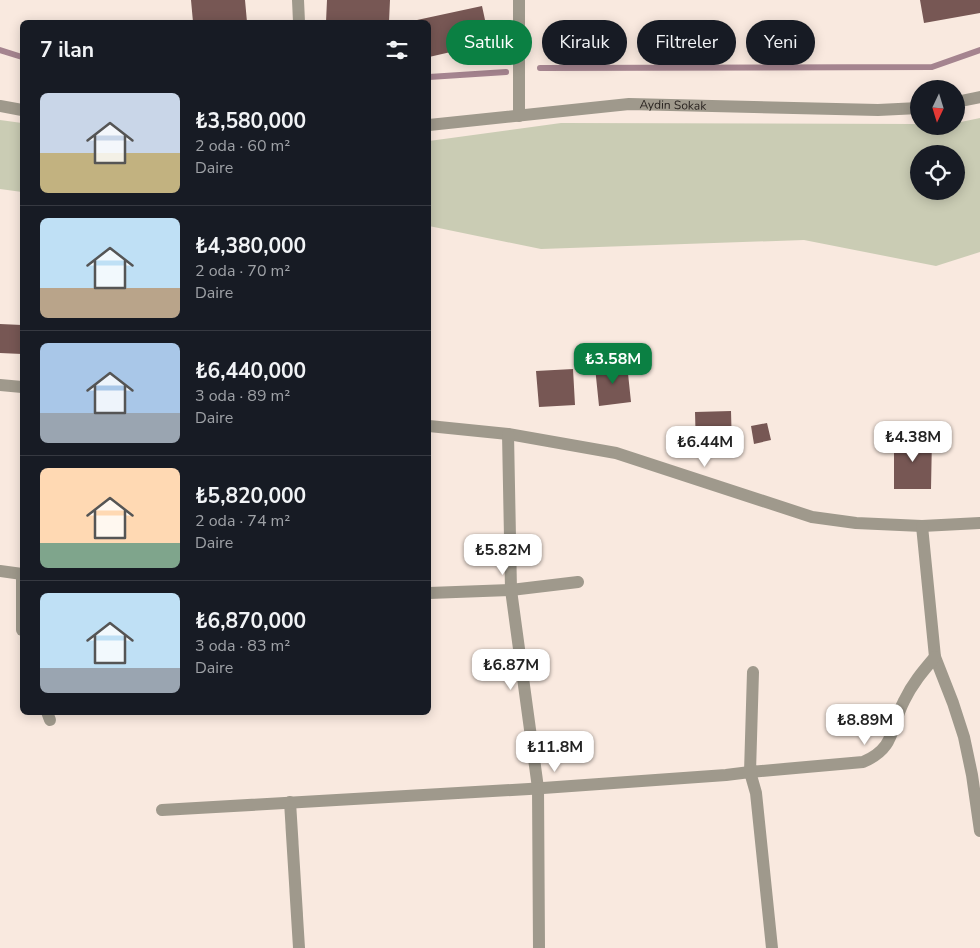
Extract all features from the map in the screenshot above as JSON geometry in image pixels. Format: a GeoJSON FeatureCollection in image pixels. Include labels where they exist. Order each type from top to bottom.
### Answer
{"type":"FeatureCollection","features":[{"type":"Feature","properties":{"kind":"street"},"geometry":{"type":"LineString","coordinates":[[298,0],[299,20]]}},
{"type":"Feature","properties":{"kind":"street"},"geometry":{"type":"LineString","coordinates":[[519,0],[520,116]]}},
{"type":"Feature","properties":{"kind":"street"},"geometry":{"type":"LineString","coordinates":[[965,100],[980,97]]}},
{"type":"Feature","properties":{"kind":"street","name":"Aydin Sokak"},"geometry":{"type":"LineString","coordinates":[[431,125],[629,104],[878,110],[910,108]]}},
{"type":"Feature","properties":{"kind":"street"},"geometry":{"type":"LineString","coordinates":[[0,106],[20,110]]}},
{"type":"Feature","properties":{"kind":"street"},"geometry":{"type":"LineString","coordinates":[[0,385],[20,387]]}},
{"type":"Feature","properties":{"kind":"street"},"geometry":{"type":"LineString","coordinates":[[431,426],[508,434],[616,453],[812,517],[856,523],[922,526],[980,523]]}},
{"type":"Feature","properties":{"kind":"street"},"geometry":{"type":"LineString","coordinates":[[508,434],[511,590],[538,788],[539,948]]}},
{"type":"Feature","properties":{"kind":"street"},"geometry":{"type":"LineString","coordinates":[[922,526],[935,657],[964,737],[980,831]]}},
{"type":"Feature","properties":{"kind":"street"},"geometry":{"type":"LineString","coordinates":[[0,571],[20,574]]}},
{"type":"Feature","properties":{"kind":"street"},"geometry":{"type":"LineString","coordinates":[[431,593],[511,590],[578,582]]}},
{"type":"Feature","properties":{"kind":"street"},"geometry":{"type":"LineString","coordinates":[[162,810],[538,788],[863,762],[874,757],[890,740],[903,702],[915,680],[935,657]]}},
{"type":"Feature","properties":{"kind":"street"},"geometry":{"type":"LineString","coordinates":[[753,672],[750,772],[756,793],[772,948]]}},
{"type":"Feature","properties":{"kind":"street"},"geometry":{"type":"LineString","coordinates":[[290,802],[299,948]]}},
{"type":"Feature","properties":{"kind":"green space"},"geometry":{"type":"Polygon","coordinates":[[[980,118],[980,252],[936,266],[804,240],[541,249],[431,226],[431,141],[561,123],[910,124],[910,135],[965,135],[965,121],[980,118]]]}},
{"type":"Feature","properties":{"kind":"green space"},"geometry":{"type":"Polygon","coordinates":[[[0,120],[20,123],[20,192],[0,189],[0,120]]]}},
{"type":"Feature","properties":{"kind":"building"},"geometry":{"type":"Polygon","coordinates":[[[191,0],[245,0],[247,20],[193,20],[191,0]]]}},
{"type":"Feature","properties":{"kind":"building"},"geometry":{"type":"Polygon","coordinates":[[[327,0],[390,0],[389,20],[326,20],[327,0]]]}},
{"type":"Feature","properties":{"kind":"building"},"geometry":{"type":"Polygon","coordinates":[[[920,0],[980,0],[980,13],[924,23],[920,0]]]}},
{"type":"Feature","properties":{"kind":"building"},"geometry":{"type":"Polygon","coordinates":[[[482,6],[485,20],[446,20],[446,53],[431,57],[431,20],[417,20],[482,6]]]}},
{"type":"Feature","properties":{"kind":"building"},"geometry":{"type":"Polygon","coordinates":[[[0,324],[20,325],[20,354],[0,353],[0,324]]]}},
{"type":"Feature","properties":{"kind":"building"},"geometry":{"type":"Polygon","coordinates":[[[627,364],[631,402],[599,406],[595,367],[627,364]]]}},
{"type":"Feature","properties":{"kind":"building"},"geometry":{"type":"Polygon","coordinates":[[[573,369],[575,405],[539,407],[536,371],[573,369]]]}},
{"type":"Feature","properties":{"kind":"building"},"geometry":{"type":"Polygon","coordinates":[[[731,411],[732,448],[696,450],[695,412],[731,411]]]}},
{"type":"Feature","properties":{"kind":"building"},"geometry":{"type":"Polygon","coordinates":[[[767,423],[771,440],[754,444],[751,426],[767,423]]]}},
{"type":"Feature","properties":{"kind":"building"},"geometry":{"type":"Polygon","coordinates":[[[894,436],[932,437],[931,489],[894,489],[894,436]]]}},
{"type":"Feature","properties":{"kind":"waterway"},"geometry":{"type":"LineString","coordinates":[[0,50],[20,56]]}},
{"type":"Feature","properties":{"kind":"waterway"},"geometry":{"type":"LineString","coordinates":[[540,68],[932,67],[980,50]]}},
{"type":"Feature","properties":{"kind":"waterway"},"geometry":{"type":"LineString","coordinates":[[431,77],[506,72]]}}]}
